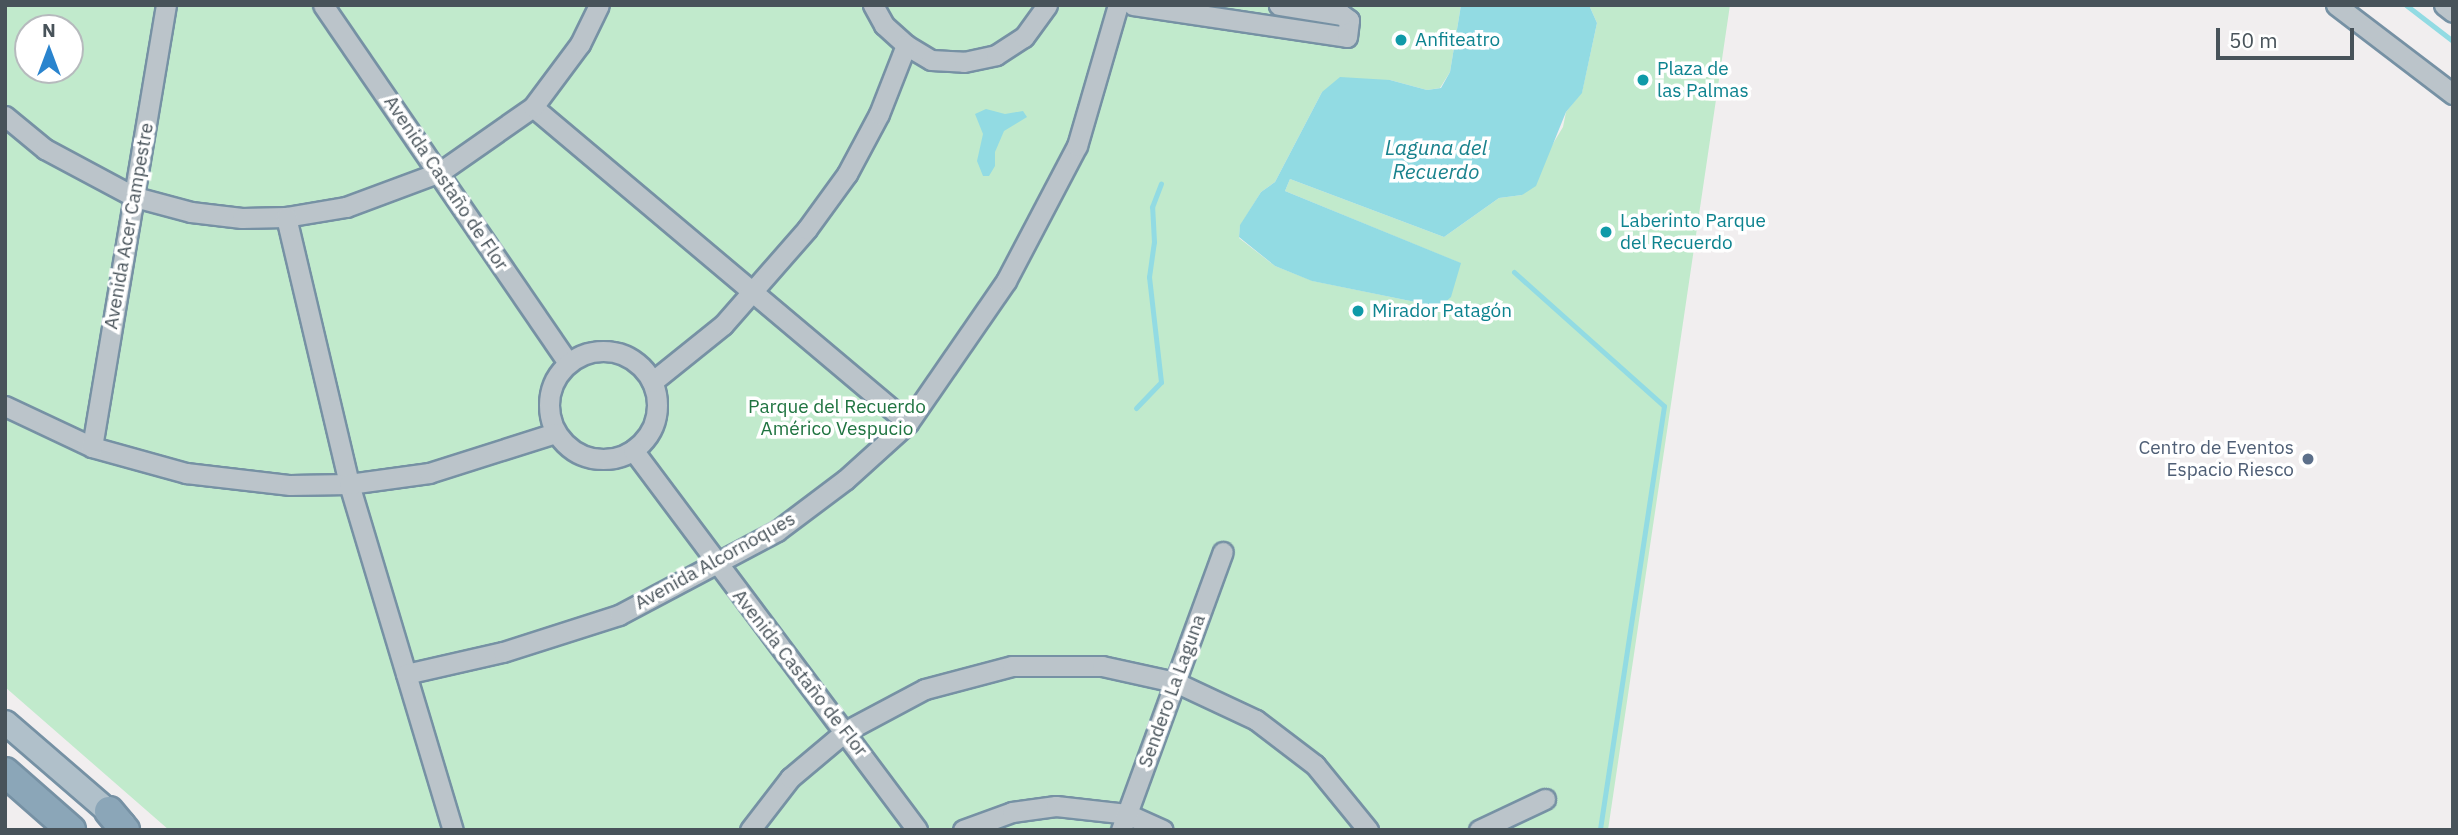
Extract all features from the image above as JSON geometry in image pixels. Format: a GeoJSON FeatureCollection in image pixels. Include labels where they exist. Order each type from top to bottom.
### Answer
{"type":"FeatureCollection","features":[{"type":"Feature","properties":{"kind":"highway"},"geometry":{"type":"LineString","coordinates":[[5,772],[71,830]]}},
{"type":"Feature","properties":{"kind":"main road"},"geometry":{"type":"LineString","coordinates":[[5,722],[121,823]]}},
{"type":"Feature","properties":{"kind":"street","name":"Avenida Acer Campestre"},"geometry":{"type":"LineString","coordinates":[[92,447],[166,5]]}},
{"type":"Feature","properties":{"kind":"street","name":"Avenida Castaño de Flor"},"geometry":{"type":"LineString","coordinates":[[323,5],[440,172],[568,363]]}},
{"type":"Feature","properties":{"kind":"street"},"geometry":{"type":"LineString","coordinates":[[5,116],[45,149],[135,197],[191,212],[286,217],[346,207],[440,172],[533,107],[580,44],[599,5]]}},
{"type":"Feature","properties":{"kind":"street"},"geometry":{"type":"LineString","coordinates":[[873,5],[884,25],[906,45],[931,60],[964,62],[996,55],[1024,37],[1047,5]]}},
{"type":"Feature","properties":{"kind":"street","name":"Avenida Alcornoques"},"geometry":{"type":"LineString","coordinates":[[405,674],[503,652],[619,615],[777,531],[845,480],[908,423],[1006,281],[1077,146],[1118,5]]}},
{"type":"Feature","properties":{"kind":"street"},"geometry":{"type":"LineString","coordinates":[[1133,5],[1347,37],[1349,20],[1342,15],[1279,5]]}},
{"type":"Feature","properties":{"kind":"street"},"geometry":{"type":"LineString","coordinates":[[2336,5],[2453,94]]}},
{"type":"Feature","properties":{"kind":"street"},"geometry":{"type":"LineString","coordinates":[[2444,5],[2453,12]]}},
{"type":"Feature","properties":{"kind":"street"},"geometry":{"type":"LineString","coordinates":[[652,382],[690,354],[754,294],[847,174],[879,114],[906,45]]}},
{"type":"Feature","properties":{"kind":"street"},"geometry":{"type":"LineString","coordinates":[[533,107],[908,423]]}},
{"type":"Feature","properties":{"kind":"street"},"geometry":{"type":"LineString","coordinates":[[286,217],[349,484],[453,830]]}},
{"type":"Feature","properties":{"kind":"street"},"geometry":{"type":"LineString","coordinates":[[595,351],[612,352],[629,357],[652,382],[656,416],[649,432],[633,450],[606,458],[588,456],[555,433],[550,393],[568,363],[595,351]]}},
{"type":"Feature","properties":{"kind":"street"},"geometry":{"type":"LineString","coordinates":[[5,406],[92,447],[186,472],[290,485],[349,484],[429,473],[555,433]]}},
{"type":"Feature","properties":{"kind":"street","name":"Avenida Castaño de Flor"},"geometry":{"type":"LineString","coordinates":[[633,450],[716,564],[846,731],[917,830]]}},
{"type":"Feature","properties":{"kind":"street","name":"Sendero La Laguna"},"geometry":{"type":"LineString","coordinates":[[1124,822],[1223,552]]}},
{"type":"Feature","properties":{"kind":"street"},"geometry":{"type":"LineString","coordinates":[[750,830],[790,778],[846,731],[925,689],[1012,666],[1101,666],[1175,682],[1256,720],[1315,765],[1368,830]]}},
{"type":"Feature","properties":{"kind":"street"},"geometry":{"type":"LineString","coordinates":[[1479,830],[1545,799]]}},
{"type":"Feature","properties":{"kind":"street"},"geometry":{"type":"LineString","coordinates":[[963,830],[1012,812],[1056,806],[1163,830]]}},
{"type":"Feature","properties":{"kind":"green space","name":"Parque del Recuerdo Américo Vespucio"},"geometry":{"type":"Polygon","coordinates":[[[5,5],[1461,5],[1450,72],[1440,88],[1427,90],[1390,80],[1322,92],[1275,182],[1261,192],[1240,226],[1239,238],[1275,266],[1313,281],[1440,307],[1460,263],[1285,191],[1290,179],[1444,237],[1499,198],[1522,195],[1563,127],[1566,112],[1582,92],[1597,23],[1589,5],[1730,5],[1608,830],[169,830],[5,687],[5,5]]]}},
{"type":"Feature","properties":{"kind":"water","name":"Laguna del Recuerdo"},"geometry":{"type":"Polygon","coordinates":[[[1461,5],[1589,5],[1597,23],[1582,93],[1566,112],[1536,186],[1522,195],[1499,198],[1444,237],[1290,179],[1285,191],[1461,263],[1451,297],[1440,307],[1312,281],[1275,266],[1239,237],[1240,225],[1261,192],[1275,182],[1322,92],[1340,77],[1390,80],[1427,90],[1441,88],[1450,72],[1461,5]]]}},
{"type":"Feature","properties":{"kind":"water"},"geometry":{"type":"Polygon","coordinates":[[[986,109],[1005,114],[1023,111],[1027,117],[1004,131],[995,152],[995,166],[989,176],[983,176],[977,161],[983,134],[975,114],[986,109]]]}},
{"type":"Feature","properties":{"kind":"waterway"},"geometry":{"type":"LineString","coordinates":[[2406,5],[2453,41]]}},
{"type":"Feature","properties":{"kind":"waterway"},"geometry":{"type":"LineString","coordinates":[[1136,408],[1161,382],[1149,277],[1154,242],[1152,207],[1161,184]]}},
{"type":"Feature","properties":{"kind":"waterway"},"geometry":{"type":"LineString","coordinates":[[1514,272],[1664,406],[1600,830]]}},
{"type":"Feature","properties":{"kind":"place","name":"Anfiteatro"},"geometry":{"type":"Point","coordinates":[1401,40]}},
{"type":"Feature","properties":{"kind":"place","name":"Plaza de las Palmas"},"geometry":{"type":"Point","coordinates":[1643,80]}},
{"type":"Feature","properties":{"kind":"place","name":"Laberinto Parque del Recuerdo"},"geometry":{"type":"Point","coordinates":[1606,232]}},
{"type":"Feature","properties":{"kind":"place","name":"Mirador Patagón"},"geometry":{"type":"Point","coordinates":[1358,311]}},
{"type":"Feature","properties":{"kind":"place","name":"Centro de Eventos Espacio Riesco"},"geometry":{"type":"Point","coordinates":[2308,459]}}]}
